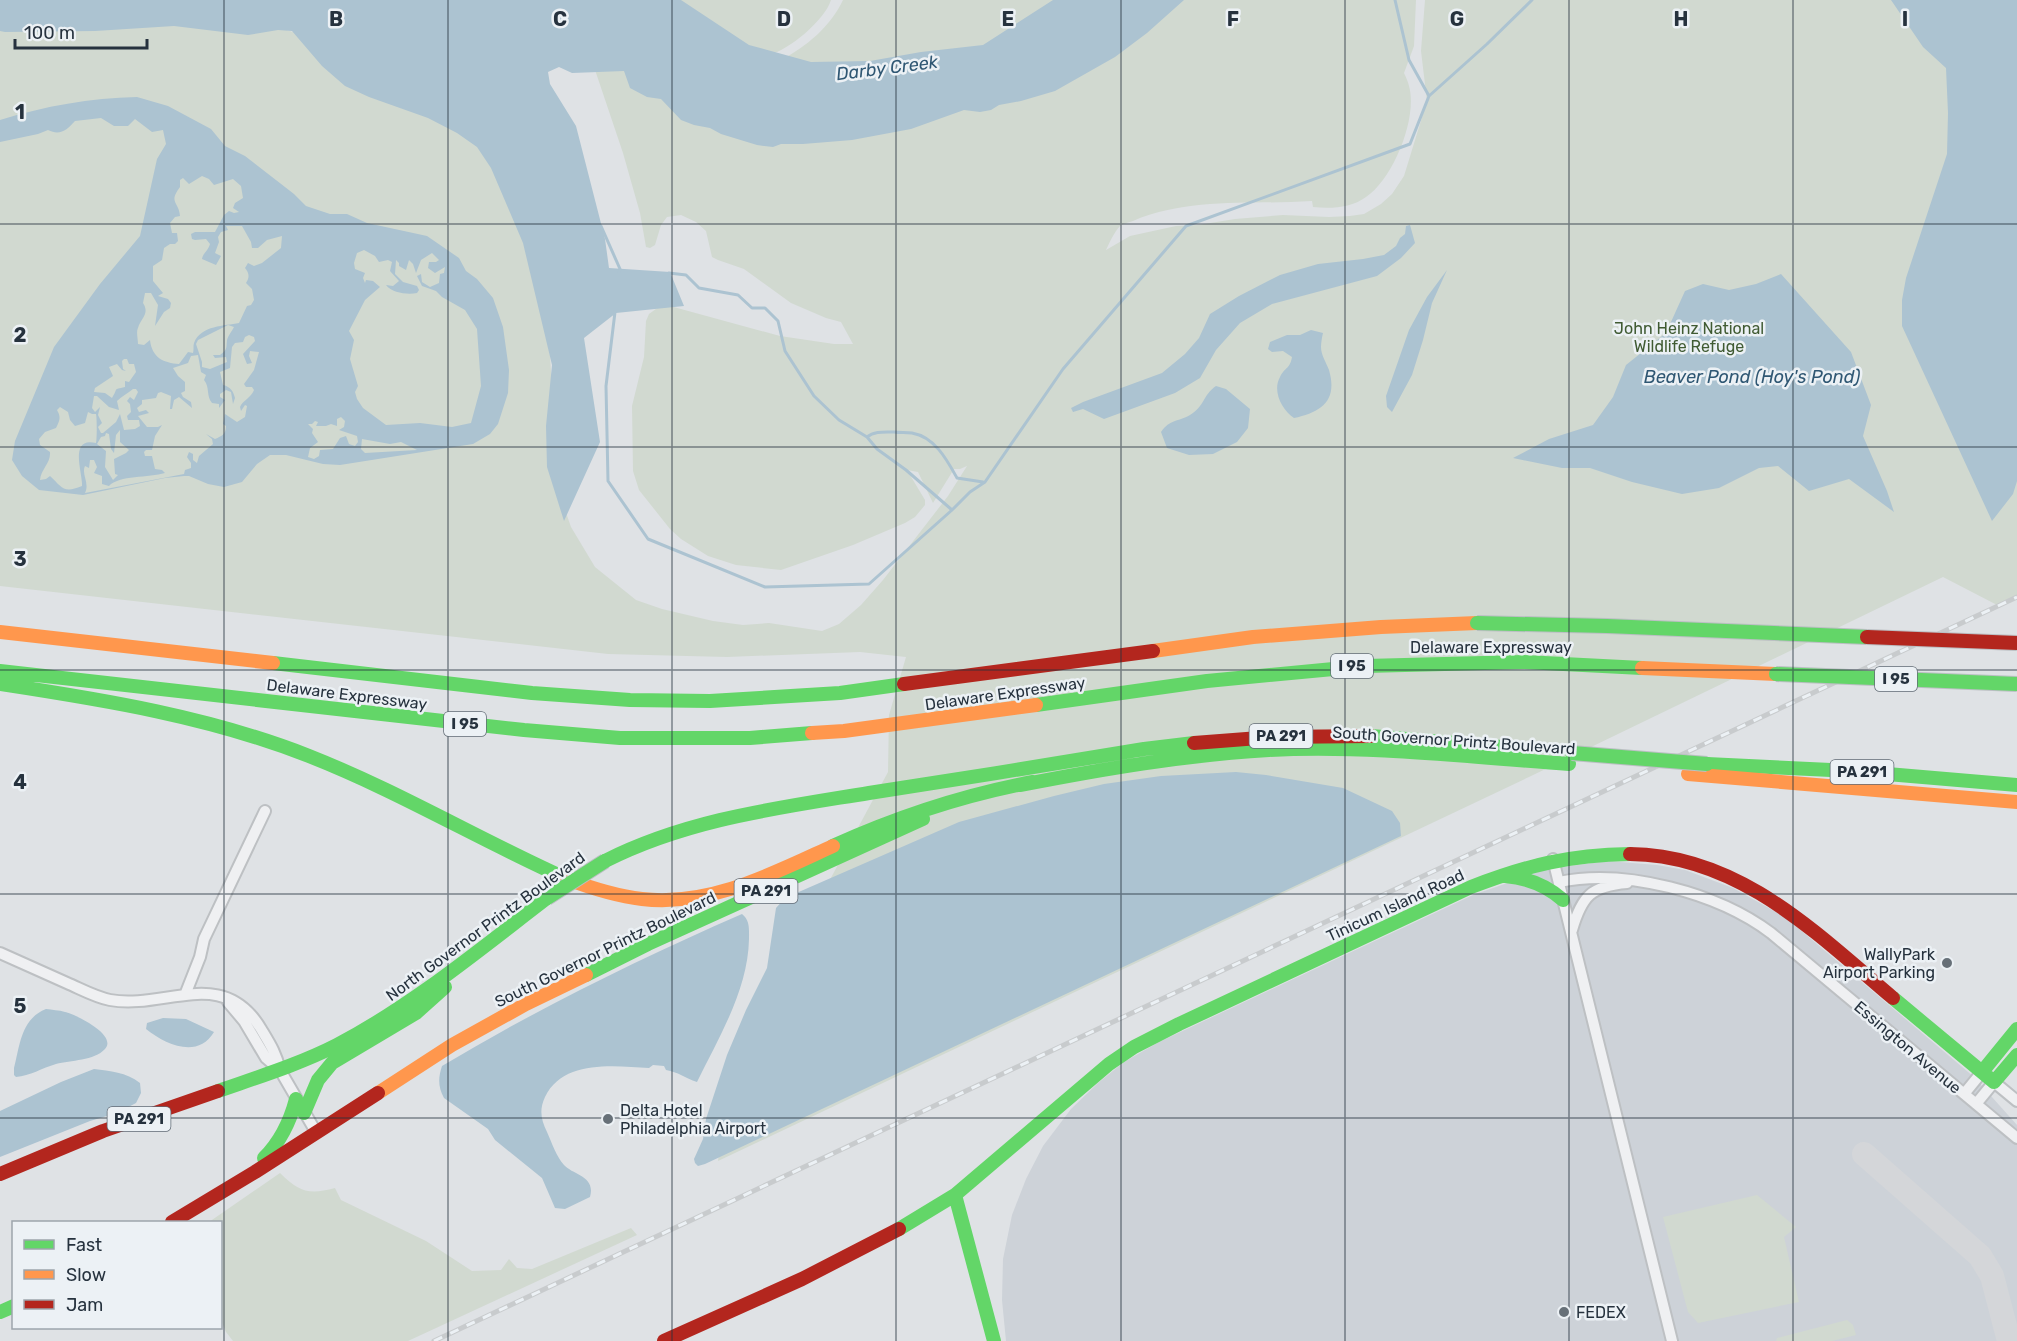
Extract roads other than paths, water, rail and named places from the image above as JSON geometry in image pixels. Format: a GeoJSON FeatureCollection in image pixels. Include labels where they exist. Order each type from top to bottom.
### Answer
{"type":"FeatureCollection","features":[{"type":"Feature","properties":{"kind":"main road","name":"Delaware Expressway"},"geometry":{"type":"LineString","coordinates":[[0,632],[479,687],[597,698],[678,701],[742,700],[840,693],[904,686],[1231,639],[1348,628],[1413,625],[1477,623],[1585,626],[2017,643]]}},
{"type":"Feature","properties":{"kind":"main road","name":"Delaware Expressway"},"geometry":{"type":"LineString","coordinates":[[0,671],[524,730],[620,738],[717,739],[844,731],[1238,677],[1417,663],[1555,663],[2017,684]]}},
{"type":"Feature","properties":{"kind":"main road"},"geometry":{"type":"LineString","coordinates":[[0,684],[175,715],[270,742],[359,777],[564,878],[602,891],[642,899],[684,899],[728,890],[916,812],[988,789],[1033,782]]}},
{"type":"Feature","properties":{"kind":"main road","name":"South Governor Printz Boulevard"},"geometry":{"type":"LineString","coordinates":[[1044,765],[1184,744],[1273,737],[1384,736],[1707,764],[1852,771],[2017,785]]}},
{"type":"Feature","properties":{"kind":"main road","name":"South Governor Printz Boulevard"},"geometry":{"type":"LineString","coordinates":[[174,1221],[234,1185],[452,1045],[526,1004],[585,974],[907,826],[955,806],[1033,782],[1152,761],[1248,751],[1367,749],[1500,758],[2016,802]]}},
{"type":"Feature","properties":{"kind":"main road","name":"North Governor Printz Boulevard"},"geometry":{"type":"LineString","coordinates":[[0,1174],[103,1131],[279,1070],[352,1038],[413,1000],[547,898],[605,861],[647,841],[733,816],[1044,765]]}},
{"type":"Feature","properties":{"kind":"main road","name":"Tinicum Island Road"},"geometry":{"type":"LineString","coordinates":[[664,1341],[802,1279],[888,1236],[955,1195],[1103,1068],[1134,1047],[1499,875],[1553,859],[1608,853],[1658,856],[1698,864],[1746,884],[1769,897],[1801,921],[1994,1082]]}},
{"type":"Feature","properties":{"kind":"main road"},"geometry":{"type":"LineString","coordinates":[[1499,875],[1533,879],[1563,900]]}},
{"type":"Feature","properties":{"kind":"main road"},"geometry":{"type":"LineString","coordinates":[[304,1113],[318,1080],[332,1063],[416,1013],[435,997],[474,954]]}},
{"type":"Feature","properties":{"kind":"main road"},"geometry":{"type":"LineString","coordinates":[[1982,1072],[2017,1029]]}},
{"type":"Feature","properties":{"kind":"main road"},"geometry":{"type":"LineString","coordinates":[[1994,1082],[2017,1055]]}},
{"type":"Feature","properties":{"kind":"main road"},"geometry":{"type":"LineString","coordinates":[[234,1185],[283,1137],[296,1099]]}},
{"type":"Feature","properties":{"kind":"main road"},"geometry":{"type":"LineString","coordinates":[[955,1195],[994,1341]]}},
{"type":"Feature","properties":{"kind":"street"},"geometry":{"type":"LineString","coordinates":[[185,995],[200,957],[204,939],[265,811]]}},
{"type":"Feature","properties":{"kind":"street"},"geometry":{"type":"LineString","coordinates":[[1553,859],[1672,1341]]}},
{"type":"Feature","properties":{"kind":"street"},"geometry":{"type":"LineString","coordinates":[[1558,882],[1614,877],[1639,882]]}},
{"type":"Feature","properties":{"kind":"street"},"geometry":{"type":"LineString","coordinates":[[1571,932],[1580,905],[1592,892],[1609,885],[1639,882]]}},
{"type":"Feature","properties":{"kind":"street","name":"Essington Avenue"},"geometry":{"type":"LineString","coordinates":[[1639,882],[1674,888],[1701,896],[1750,919],[1771,933],[2017,1138]]}},
{"type":"Feature","properties":{"kind":"street"},"geometry":{"type":"LineString","coordinates":[[0,953],[107,1000],[142,1001],[208,993],[223,997],[250,1012],[276,1053],[279,1070],[316,1132]]}},
{"type":"Feature","properties":{"kind":"street"},"geometry":{"type":"LineString","coordinates":[[1964,1094],[1982,1072]]}},
{"type":"Feature","properties":{"kind":"street"},"geometry":{"type":"LineString","coordinates":[[1976,1104],[1994,1082],[2017,1101]]}},
{"type":"Feature","properties":{"kind":"water","name":"Darby Creek"},"geometry":{"type":"Polygon","coordinates":[[[0,0],[681,0],[749,45],[811,62],[870,61],[983,45],[1053,0],[1184,0],[1147,33],[1115,57],[1055,91],[999,105],[991,110],[980,112],[964,110],[911,129],[852,140],[781,144],[773,147],[757,145],[681,120],[661,99],[647,97],[630,88],[624,71],[572,73],[559,67],[548,72],[550,84],[576,126],[605,239],[609,268],[670,272],[684,306],[616,313],[584,338],[600,442],[564,521],[547,467],[546,426],[552,365],[523,243],[491,168],[477,147],[457,133],[428,118],[345,86],[322,66],[292,31],[278,30],[248,35],[174,26],[95,31],[5,32],[0,31],[0,0]]]}},
{"type":"Feature","properties":{"kind":"water"},"geometry":{"type":"Polygon","coordinates":[[[1891,0],[2017,0],[2017,481],[2013,494],[1992,521],[1902,326],[1902,300],[1906,278],[1947,154],[1948,113],[1946,68],[1923,47],[1891,0]]]}},
{"type":"Feature","properties":{"kind":"water"},"geometry":{"type":"Polygon","coordinates":[[[137,97],[168,106],[211,129],[225,146],[245,156],[306,206],[330,214],[347,214],[367,223],[427,236],[459,258],[466,271],[477,279],[493,298],[503,327],[509,370],[508,393],[498,424],[490,434],[473,444],[340,465],[323,464],[286,455],[270,455],[257,464],[242,482],[224,487],[184,476],[83,495],[39,490],[22,476],[12,460],[15,441],[54,347],[100,284],[140,236],[157,159],[166,144],[163,130],[152,132],[135,119],[128,126],[114,126],[101,118],[75,121],[60,132],[48,130],[0,142],[0,120],[68,104],[137,97]],[[202,176],[189,184],[183,178],[180,180],[180,187],[174,200],[180,216],[175,217],[170,223],[172,233],[177,233],[178,241],[164,248],[162,260],[153,266],[153,281],[163,293],[158,296],[168,299],[171,303],[170,308],[164,312],[155,326],[158,305],[151,293],[145,293],[143,303],[146,310],[137,331],[138,344],[144,345],[150,340],[156,355],[168,362],[179,364],[188,352],[193,353],[194,343],[202,333],[214,327],[239,323],[247,306],[251,305],[254,300],[252,289],[246,283],[249,275],[245,268],[248,263],[254,266],[262,263],[281,248],[282,236],[267,240],[258,248],[252,248],[242,226],[226,226],[228,230],[221,232],[218,237],[219,242],[215,253],[221,256],[216,265],[202,259],[210,244],[206,239],[192,239],[191,234],[215,232],[224,215],[229,211],[239,212],[233,208],[235,203],[243,198],[241,186],[233,179],[214,185],[202,176]],[[364,250],[357,253],[355,269],[365,273],[363,278],[365,283],[366,280],[373,281],[380,287],[365,300],[349,331],[354,340],[350,359],[358,386],[355,392],[363,408],[386,425],[420,423],[452,427],[471,423],[481,386],[477,329],[465,310],[436,291],[422,286],[417,276],[421,274],[422,282],[430,287],[439,283],[440,274],[444,273],[445,267],[435,273],[428,268],[429,262],[439,260],[432,253],[421,260],[416,273],[409,260],[406,270],[399,266],[396,260],[395,274],[403,282],[417,286],[419,290],[417,293],[409,294],[396,292],[386,285],[393,286],[399,281],[390,271],[392,262],[388,260],[379,262],[375,256],[364,250]],[[228,325],[198,340],[196,344],[202,367],[210,369],[227,362],[226,357],[215,358],[213,355],[220,355],[224,351],[234,327],[228,325]],[[249,335],[243,342],[235,343],[232,347],[230,368],[220,372],[223,385],[230,388],[233,393],[235,398],[233,404],[231,392],[226,390],[220,394],[220,397],[225,400],[219,408],[219,404],[212,403],[204,380],[206,375],[201,372],[198,355],[191,356],[188,363],[173,368],[185,382],[185,391],[181,393],[191,402],[192,408],[179,397],[174,400],[172,409],[170,409],[171,396],[161,392],[156,398],[142,400],[142,404],[137,408],[139,412],[146,410],[149,413],[138,416],[147,427],[162,425],[155,436],[152,450],[144,452],[145,456],[152,456],[155,469],[165,473],[127,478],[109,486],[102,484],[102,476],[94,473],[97,467],[94,460],[90,460],[89,468],[85,466],[84,469],[87,486],[85,493],[184,474],[185,470],[191,468],[187,457],[189,452],[193,454],[193,460],[197,463],[199,456],[213,444],[212,439],[206,434],[215,439],[224,433],[225,414],[237,422],[245,417],[247,406],[245,405],[241,411],[240,407],[254,390],[244,384],[254,370],[259,352],[250,351],[249,356],[252,363],[247,364],[243,354],[255,341],[254,337],[249,335]],[[124,359],[123,369],[126,371],[122,370],[117,364],[109,367],[113,376],[95,388],[94,392],[105,393],[112,398],[116,390],[125,387],[125,381],[129,382],[136,372],[134,364],[129,364],[127,359],[124,359]],[[136,389],[117,401],[119,410],[109,407],[94,396],[92,408],[95,412],[100,407],[98,415],[102,423],[98,427],[101,433],[116,422],[120,414],[124,430],[140,426],[139,420],[128,420],[127,416],[131,412],[127,401],[130,397],[134,400],[138,392],[136,389]],[[60,407],[57,410],[59,415],[56,428],[45,432],[39,439],[40,445],[50,452],[40,480],[50,476],[63,488],[71,489],[82,486],[80,450],[87,442],[96,443],[96,414],[88,412],[85,423],[75,426],[68,412],[60,407]],[[341,417],[337,419],[337,426],[331,424],[316,426],[318,422],[315,421],[308,424],[313,429],[312,433],[318,442],[310,448],[308,457],[314,459],[319,456],[320,450],[333,449],[340,438],[346,436],[349,444],[355,446],[358,442],[357,436],[339,430],[344,427],[345,421],[341,417]],[[120,430],[116,435],[114,453],[111,449],[109,434],[106,433],[97,444],[106,451],[105,467],[113,480],[118,475],[115,474],[114,459],[129,450],[120,442],[120,430]],[[362,439],[361,449],[365,453],[417,450],[401,442],[390,444],[362,439]]]}},
{"type":"Feature","properties":{"kind":"water"},"geometry":{"type":"Polygon","coordinates":[[[1410,225],[1415,243],[1401,258],[1377,276],[1272,304],[1240,323],[1216,350],[1200,378],[1175,393],[1104,419],[1083,409],[1073,412],[1071,408],[1083,402],[1162,373],[1185,354],[1199,338],[1210,314],[1239,296],[1280,275],[1318,264],[1384,255],[1396,246],[1405,234],[1406,226],[1410,225]]]}},
{"type":"Feature","properties":{"kind":"water"},"geometry":{"type":"Polygon","coordinates":[[[1447,270],[1432,303],[1412,375],[1392,412],[1387,407],[1386,396],[1409,330],[1427,297],[1447,270]]]}},
{"type":"Feature","properties":{"kind":"water","name":"Beaver Pond (Hoy's Pond)"},"geometry":{"type":"Polygon","coordinates":[[[1781,274],[1851,352],[1871,405],[1863,436],[1894,512],[1849,479],[1809,491],[1778,466],[1759,468],[1719,488],[1682,494],[1632,482],[1590,468],[1562,468],[1513,458],[1549,439],[1593,425],[1613,397],[1626,365],[1666,333],[1685,291],[1703,284],[1729,290],[1756,284],[1781,274]]]}},
{"type":"Feature","properties":{"kind":"water"},"geometry":{"type":"Polygon","coordinates":[[[1311,330],[1323,333],[1321,350],[1329,370],[1331,390],[1325,403],[1319,408],[1294,418],[1279,400],[1277,388],[1280,377],[1290,364],[1292,357],[1283,351],[1272,352],[1268,349],[1270,342],[1287,335],[1300,335],[1311,330]]]}},
{"type":"Feature","properties":{"kind":"water"},"geometry":{"type":"Polygon","coordinates":[[[1216,386],[1226,389],[1250,409],[1248,428],[1237,442],[1213,454],[1189,455],[1167,448],[1161,432],[1164,428],[1195,412],[1208,393],[1216,386]]]}},
{"type":"Feature","properties":{"kind":"water"},"geometry":{"type":"Polygon","coordinates":[[[1236,772],[1343,788],[1392,811],[1400,823],[1401,836],[705,1164],[698,1166],[695,1163],[694,1159],[703,1139],[706,1119],[727,1055],[767,968],[776,908],[785,898],[959,822],[1104,784],[1161,776],[1236,772]]]}},
{"type":"Feature","properties":{"kind":"water"},"geometry":{"type":"Polygon","coordinates":[[[742,914],[748,922],[749,932],[744,977],[731,1013],[697,1082],[666,1070],[664,1066],[653,1065],[649,1068],[606,1066],[577,1071],[564,1076],[553,1085],[545,1097],[541,1111],[542,1119],[554,1149],[564,1165],[587,1180],[591,1190],[590,1197],[565,1209],[555,1208],[542,1178],[495,1140],[488,1129],[444,1098],[439,1082],[442,1066],[590,985],[742,914]]]}},
{"type":"Feature","properties":{"kind":"water"},"geometry":{"type":"Polygon","coordinates":[[[46,1009],[70,1014],[94,1026],[106,1038],[105,1049],[89,1058],[56,1064],[16,1077],[14,1068],[26,1026],[38,1013],[46,1009]]]}},
{"type":"Feature","properties":{"kind":"water"},"geometry":{"type":"Polygon","coordinates":[[[163,1018],[186,1019],[214,1032],[199,1045],[182,1047],[163,1040],[146,1029],[147,1023],[163,1018]]]}},
{"type":"Feature","properties":{"kind":"water"},"geometry":{"type":"Polygon","coordinates":[[[94,1069],[124,1074],[140,1083],[141,1093],[136,1103],[117,1113],[90,1121],[0,1157],[0,1111],[94,1069]]]}},
{"type":"Feature","properties":{"kind":"waterway"},"geometry":{"type":"LineString","coordinates":[[1395,0],[1409,60],[1429,96]]}},
{"type":"Feature","properties":{"kind":"waterway"},"geometry":{"type":"LineString","coordinates":[[615,312],[606,386],[608,481],[648,539],[765,587],[869,584],[970,492],[985,482],[1063,369],[1186,226],[1410,144],[1429,96],[1532,0]]}},
{"type":"Feature","properties":{"kind":"waterway"},"geometry":{"type":"LineString","coordinates":[[601,226],[620,269],[619,273]]}},
{"type":"Feature","properties":{"kind":"waterway"},"geometry":{"type":"LineString","coordinates":[[669,273],[686,275],[699,288],[738,295],[752,308],[765,308],[778,321],[785,351],[814,396],[839,420],[867,437],[877,449],[906,470],[952,510]]}},
{"type":"Feature","properties":{"kind":"waterway"},"geometry":{"type":"LineString","coordinates":[[867,437],[883,432],[920,435],[934,444],[957,478],[983,482]]}},
{"type":"Feature","properties":{"kind":"railway"},"geometry":{"type":"LineString","coordinates":[[434,1341],[2017,597]]}},
{"type":"Feature","properties":{"kind":"place","name":"WallyPark Airport Parking"},"geometry":{"type":"Point","coordinates":[1947,963]}},
{"type":"Feature","properties":{"kind":"place","name":"Delta Hotel Philadelphia Airport"},"geometry":{"type":"Point","coordinates":[608,1119]}},
{"type":"Feature","properties":{"kind":"place","name":"FEDEX"},"geometry":{"type":"Point","coordinates":[1564,1312]}},
{"type":"Feature","properties":{"kind":"park label","name":"John Heinz National Wildlife Refuge"},"geometry":{"type":"Point","coordinates":[1689,337]}}]}
